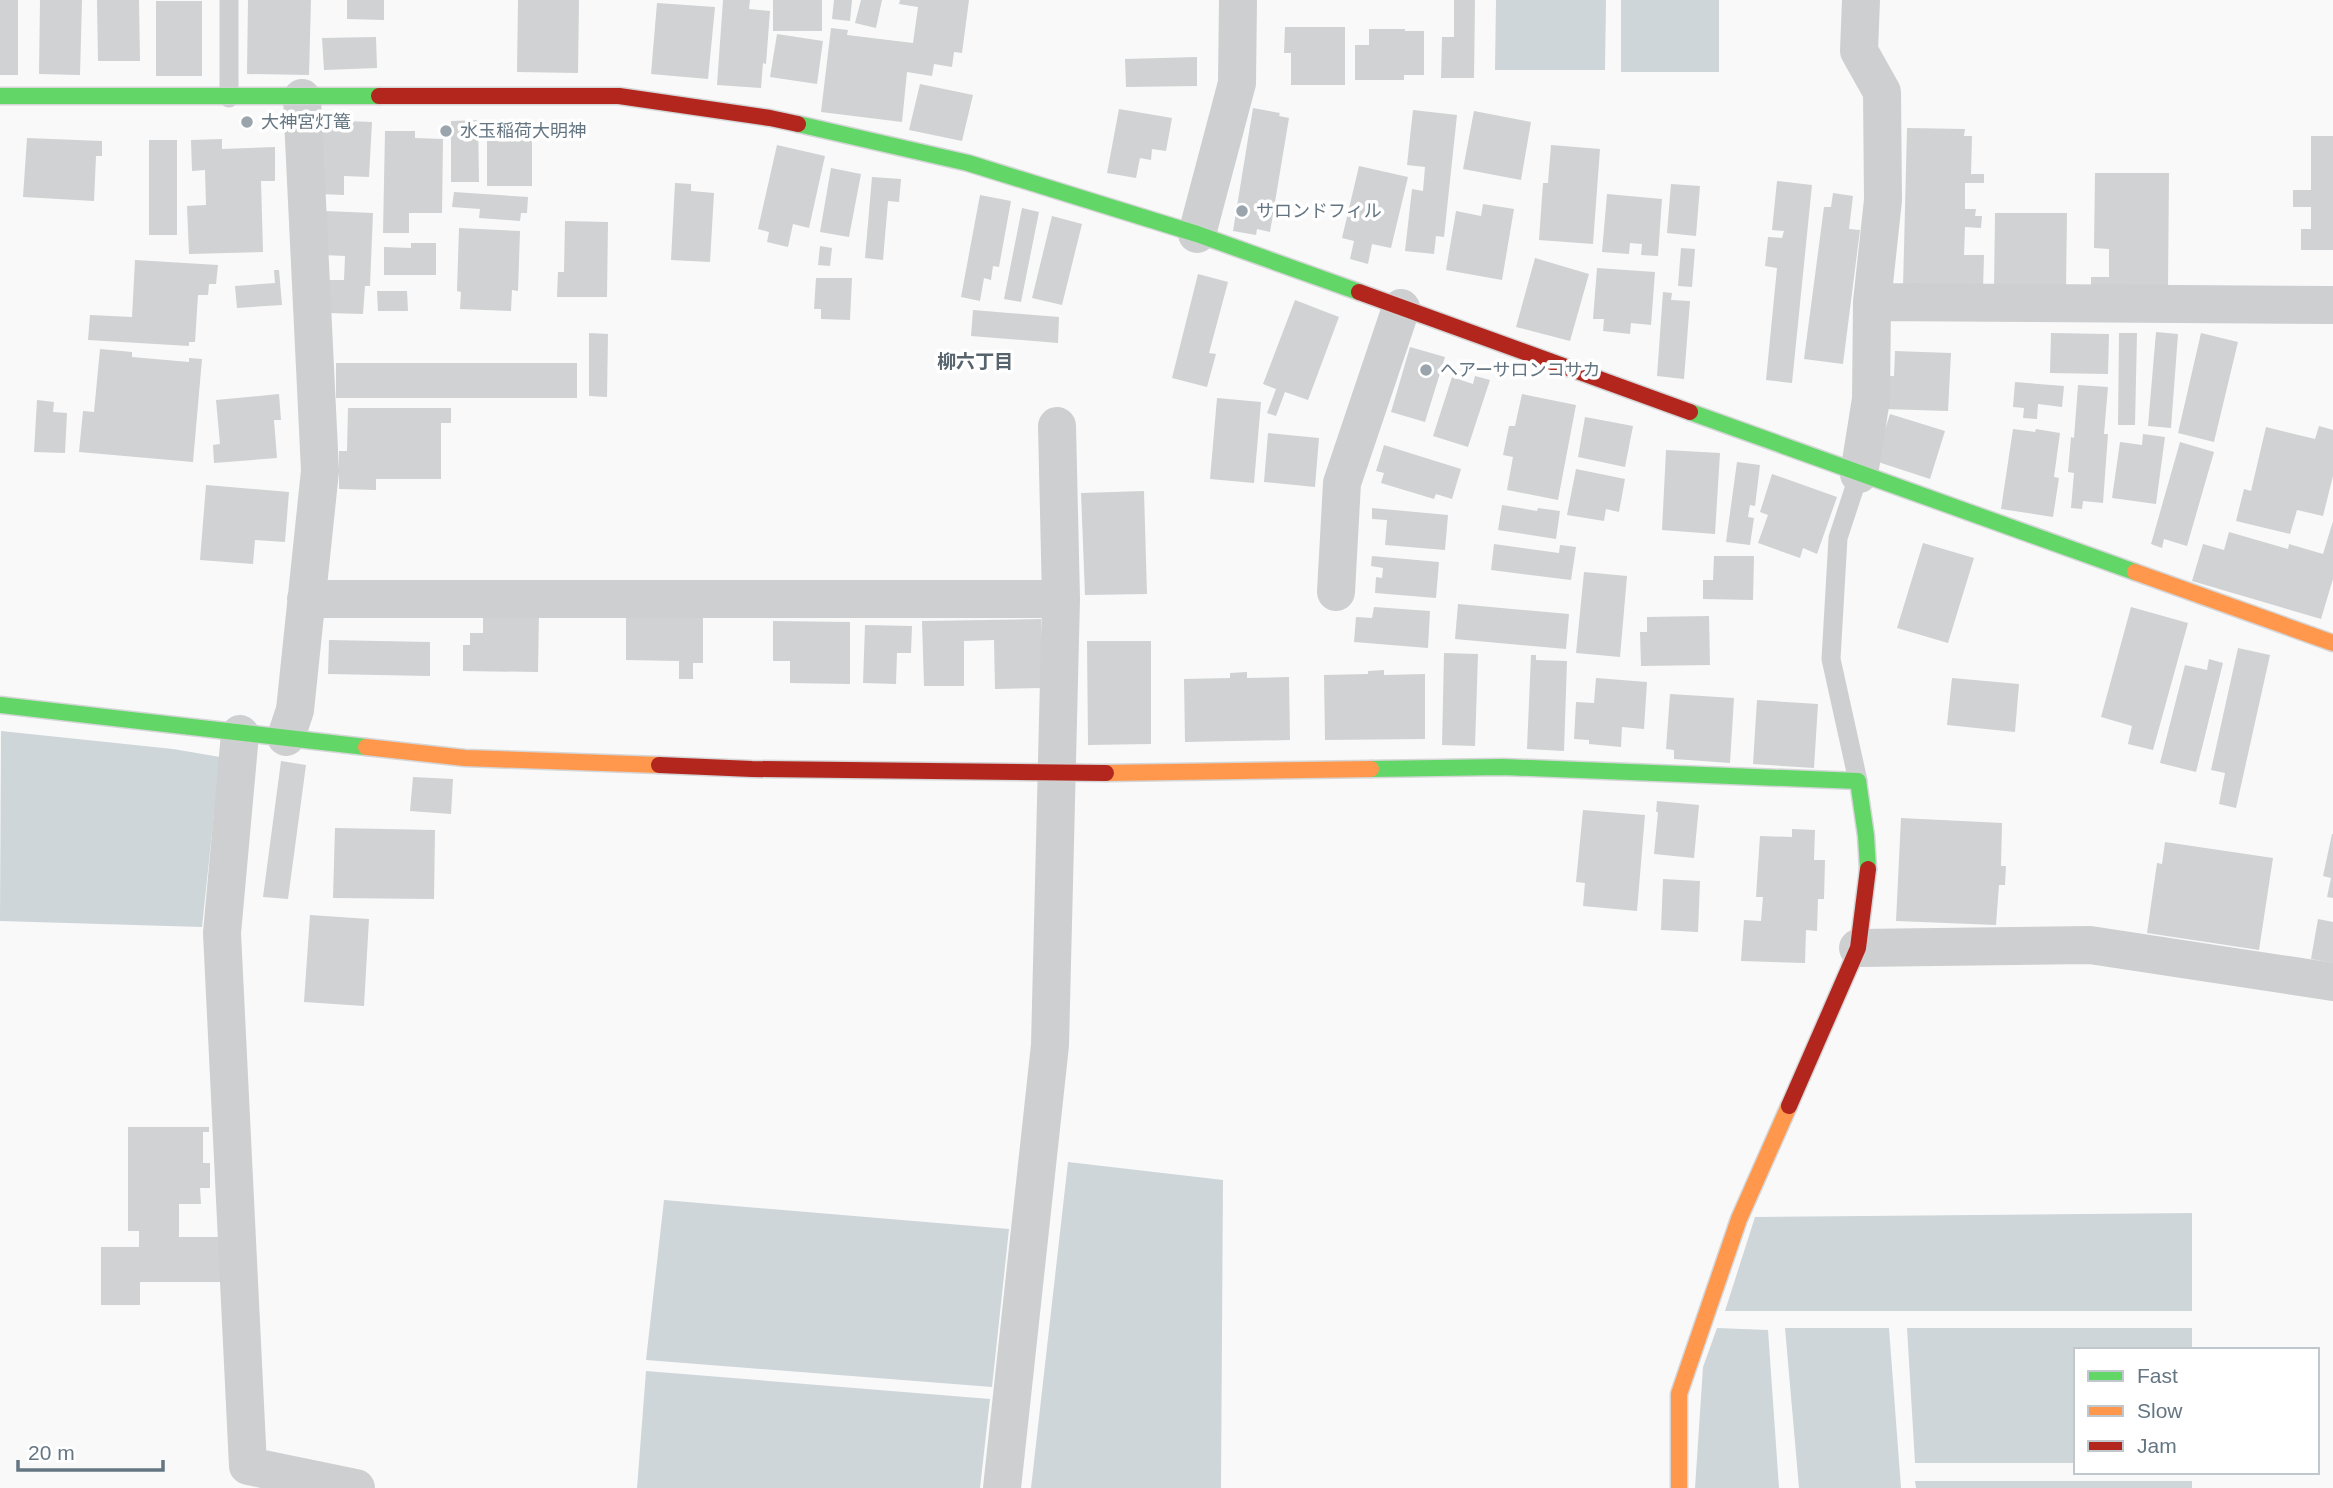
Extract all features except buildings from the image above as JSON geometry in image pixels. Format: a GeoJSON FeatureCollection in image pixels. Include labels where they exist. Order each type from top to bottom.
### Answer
{"type":"FeatureCollection","features":[{"type":"Feature","properties":{"kind":"street"},"geometry":{"type":"LineString","coordinates":[[1197,234],[1237,83],[1238,0]]}},
{"type":"Feature","properties":{"kind":"street"},"geometry":{"type":"LineString","coordinates":[[1859,474],[1871,399],[1872,302],[1883,200],[1882,92],[1859,51],[1861,0]]}},
{"type":"Feature","properties":{"kind":"street"},"geometry":{"type":"LineString","coordinates":[[0,96],[619,96],[770,118],[968,163],[1197,234],[2333,643]]}},
{"type":"Feature","properties":{"kind":"street"},"geometry":{"type":"LineString","coordinates":[[286,737],[295,710],[320,471],[302,98]]}},
{"type":"Feature","properties":{"kind":"street"},"geometry":{"type":"LineString","coordinates":[[1872,302],[2333,305]]}},
{"type":"Feature","properties":{"kind":"street"},"geometry":{"type":"LineString","coordinates":[[1336,592],[1342,483],[1401,308]]}},
{"type":"Feature","properties":{"kind":"street"},"geometry":{"type":"LineString","coordinates":[[1002,1488],[1050,1045],[1061,599],[1057,426]]}},
{"type":"Feature","properties":{"kind":"street"},"geometry":{"type":"LineString","coordinates":[[306,600],[1061,599]]}},
{"type":"Feature","properties":{"kind":"street"},"geometry":{"type":"LineString","coordinates":[[0,705],[465,758],[752,769],[1055,774],[1503,767],[1858,781],[1866,836],[1868,876],[1858,948],[1739,1219],[1679,1394],[1679,1488]]}},
{"type":"Feature","properties":{"kind":"street"},"geometry":{"type":"LineString","coordinates":[[240,734],[222,933],[248,1466],[286,1480],[356,1488]]}},
{"type":"Feature","properties":{"kind":"street"},"geometry":{"type":"LineString","coordinates":[[1858,948],[2091,945],[2333,982]]}},
{"type":"Feature","properties":{"kind":"lane"},"geometry":{"type":"LineString","coordinates":[[229,0],[229,98]]}},
{"type":"Feature","properties":{"kind":"lane"},"geometry":{"type":"LineString","coordinates":[[1858,781],[1831,659],[1838,538],[1859,474]]}},
{"type":"Feature","properties":{"kind":"shaded area"},"geometry":{"type":"Polygon","coordinates":[[[1496,0],[1606,0],[1605,70],[1495,70],[1496,0]]]}},
{"type":"Feature","properties":{"kind":"shaded area"},"geometry":{"type":"Polygon","coordinates":[[[1621,0],[1719,0],[1719,72],[1621,72],[1621,0]]]}},
{"type":"Feature","properties":{"kind":"shaded area"},"geometry":{"type":"Polygon","coordinates":[[[1,731],[173,749],[220,757],[202,927],[0,921],[1,731]]]}},
{"type":"Feature","properties":{"kind":"shaded area"},"geometry":{"type":"Polygon","coordinates":[[[1068,1162],[1223,1180],[1221,1488],[1031,1488],[1068,1162]]]}},
{"type":"Feature","properties":{"kind":"shaded area"},"geometry":{"type":"Polygon","coordinates":[[[664,1200],[1009,1229],[992,1387],[646,1360],[664,1200]]]}},
{"type":"Feature","properties":{"kind":"shaded area"},"geometry":{"type":"Polygon","coordinates":[[[2192,1213],[2192,1311],[1725,1311],[1755,1217],[2192,1213]]]}},
{"type":"Feature","properties":{"kind":"shaded area"},"geometry":{"type":"Polygon","coordinates":[[[1717,1328],[1768,1330],[1779,1488],[1695,1488],[1703,1367],[1717,1328]]]}},
{"type":"Feature","properties":{"kind":"shaded area"},"geometry":{"type":"Polygon","coordinates":[[[1785,1328],[1889,1328],[1901,1488],[1799,1488],[1785,1328]]]}},
{"type":"Feature","properties":{"kind":"shaded area"},"geometry":{"type":"Polygon","coordinates":[[[1907,1328],[2192,1328],[2192,1348],[2074,1348],[2074,1463],[1915,1463],[1907,1328]]]}},
{"type":"Feature","properties":{"kind":"shaded area"},"geometry":{"type":"Polygon","coordinates":[[[646,1371],[990,1399],[980,1488],[637,1488],[646,1371]]]}},
{"type":"Feature","properties":{"kind":"shaded area"},"geometry":{"type":"Polygon","coordinates":[[[1915,1481],[2192,1481],[2192,1488],[1916,1488],[1915,1481]]]}},
{"type":"Feature","properties":{"kind":"traffic: fast"},"geometry":{"type":"LineString","coordinates":[[0,96],[379,96]]}},
{"type":"Feature","properties":{"kind":"traffic: fast"},"geometry":{"type":"LineString","coordinates":[[798,124],[968,163],[1197,234],[1359,292]]}},
{"type":"Feature","properties":{"kind":"traffic: fast"},"geometry":{"type":"LineString","coordinates":[[1690,412],[2135,572]]}},
{"type":"Feature","properties":{"kind":"traffic: fast"},"geometry":{"type":"LineString","coordinates":[[0,705],[366,747]]}},
{"type":"Feature","properties":{"kind":"traffic: fast"},"geometry":{"type":"LineString","coordinates":[[1371,769],[1503,767],[1858,781],[1868,869]]}},
{"type":"Feature","properties":{"kind":"traffic: slow"},"geometry":{"type":"LineString","coordinates":[[2135,572],[2333,643]]}},
{"type":"Feature","properties":{"kind":"traffic: slow"},"geometry":{"type":"LineString","coordinates":[[366,747],[465,758],[659,765]]}},
{"type":"Feature","properties":{"kind":"traffic: slow"},"geometry":{"type":"LineString","coordinates":[[1106,773],[1371,769]]}},
{"type":"Feature","properties":{"kind":"traffic: slow"},"geometry":{"type":"LineString","coordinates":[[1679,1488],[1679,1394],[1739,1219],[1789,1106]]}},
{"type":"Feature","properties":{"kind":"traffic: jam"},"geometry":{"type":"LineString","coordinates":[[379,96],[619,96],[798,124]]}},
{"type":"Feature","properties":{"kind":"traffic: jam"},"geometry":{"type":"LineString","coordinates":[[1359,292],[1690,412]]}},
{"type":"Feature","properties":{"kind":"traffic: jam"},"geometry":{"type":"LineString","coordinates":[[659,765],[752,769],[1106,773]]}},
{"type":"Feature","properties":{"kind":"traffic: jam"},"geometry":{"type":"LineString","coordinates":[[1789,1106],[1858,948],[1868,869]]}},
{"type":"Feature","properties":{"kind":"place","name":"大神宮灯篭"},"geometry":{"type":"Point","coordinates":[247,122]}},
{"type":"Feature","properties":{"kind":"place","name":"水玉稲荷大明神"},"geometry":{"type":"Point","coordinates":[446,131]}},
{"type":"Feature","properties":{"kind":"place","name":"サロンドフィル"},"geometry":{"type":"Point","coordinates":[1242,211]}},
{"type":"Feature","properties":{"kind":"place","name":"ヘアーサロンコサカ"},"geometry":{"type":"Point","coordinates":[1426,370]}},
{"type":"Feature","properties":{"kind":"district","name":"柳六丁目"},"geometry":{"type":"Point","coordinates":[975,361]}}]}
